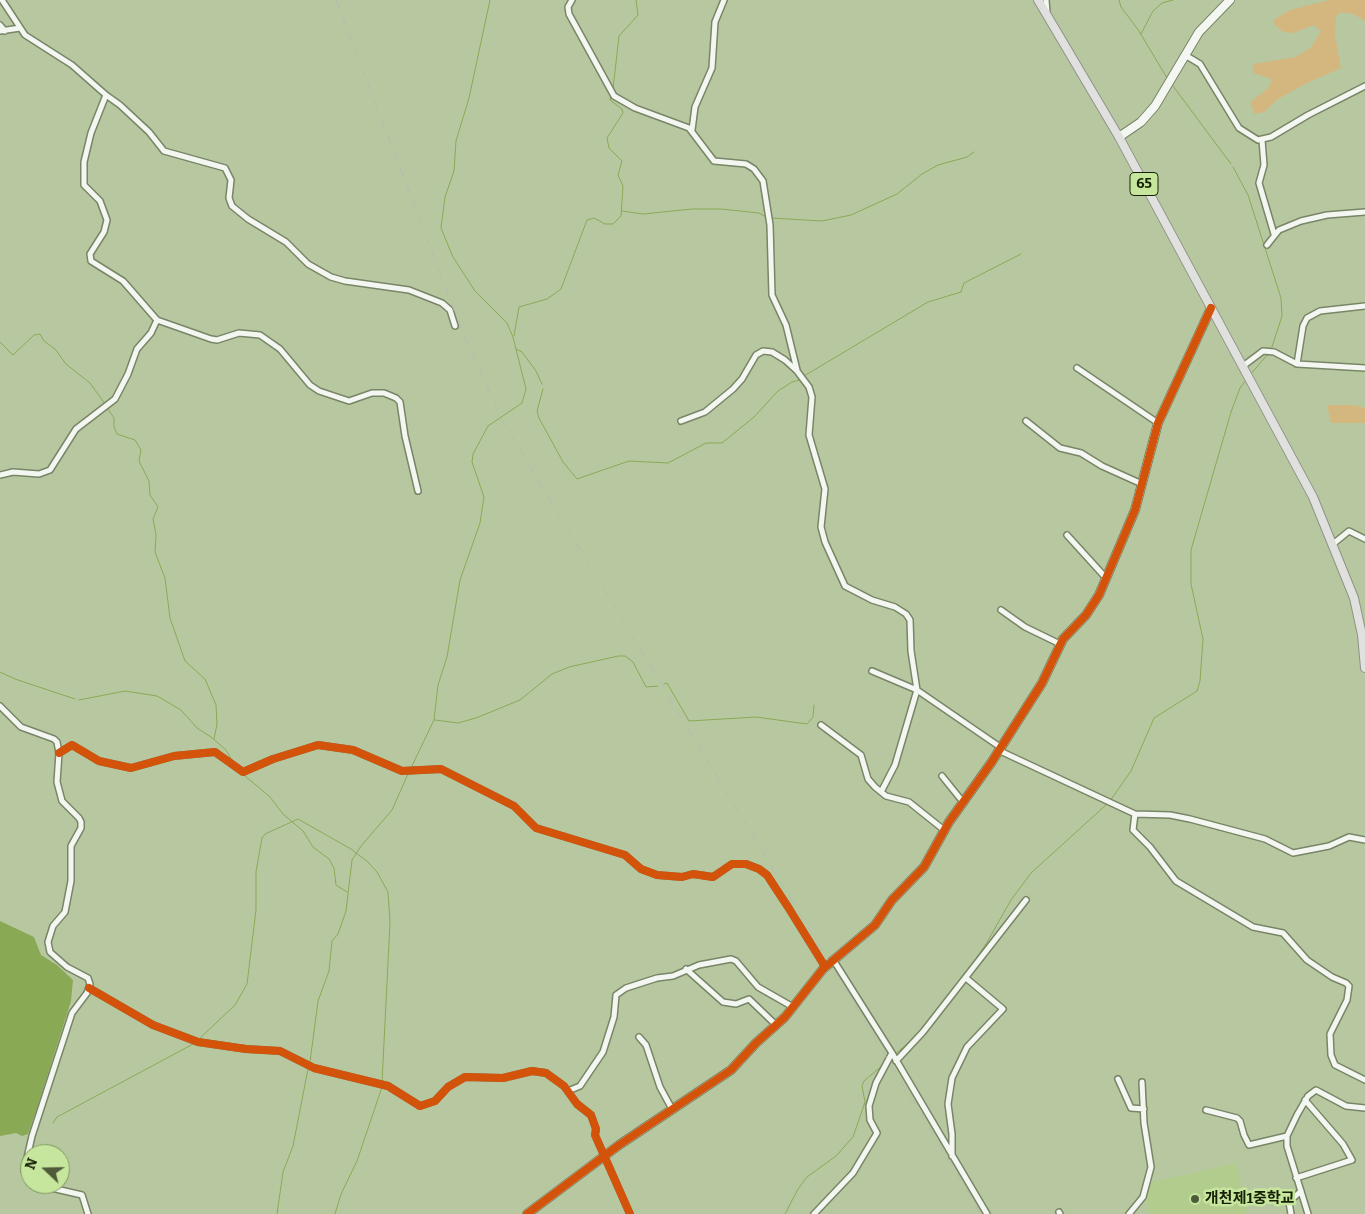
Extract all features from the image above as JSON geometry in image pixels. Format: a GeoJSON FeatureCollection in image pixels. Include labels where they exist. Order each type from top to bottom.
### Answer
{"type":"FeatureCollection","features":[{"type":"Feature","properties":{"kind":"main road","name":"65"},"geometry":{"type":"LineString","coordinates":[[1038,0],[1120,137],[1302,476],[1334,544],[1358,613],[1365,664]]}},
{"type":"Feature","properties":{"kind":"street"},"geometry":{"type":"LineString","coordinates":[[2,0],[20,28],[36,43],[72,65],[139,122],[164,151],[226,168],[231,180],[229,198],[232,206],[248,219],[286,242],[308,264],[331,277],[345,281],[409,290],[442,303],[450,310],[455,326]]}},
{"type":"Feature","properties":{"kind":"street"},"geometry":{"type":"LineString","coordinates":[[572,0],[568,7],[569,14],[591,50],[614,96],[635,108],[692,130],[714,161],[746,164],[754,169],[763,181],[770,225],[772,295],[786,325],[797,371]]}},
{"type":"Feature","properties":{"kind":"street"},"geometry":{"type":"LineString","coordinates":[[692,130],[695,107],[712,68],[715,22],[724,0]]}},
{"type":"Feature","properties":{"kind":"street"},"geometry":{"type":"LineString","coordinates":[[1046,0],[1047,14]]}},
{"type":"Feature","properties":{"kind":"street"},"geometry":{"type":"LineString","coordinates":[[1120,137],[1141,122],[1152,110],[1199,32],[1230,0]]}},
{"type":"Feature","properties":{"kind":"street"},"geometry":{"type":"LineString","coordinates":[[0,25],[3,31],[20,28]]}},
{"type":"Feature","properties":{"kind":"street"},"geometry":{"type":"LineString","coordinates":[[1185,55],[1200,64],[1238,128],[1250,137],[1262,140],[1271,138],[1308,114],[1365,86]]}},
{"type":"Feature","properties":{"kind":"street"},"geometry":{"type":"LineString","coordinates":[[106,95],[91,134],[84,162],[84,186],[100,201],[107,220],[104,232],[89,257],[94,264],[123,281],[158,320],[211,340],[239,333],[260,335],[280,349],[310,385],[320,391],[349,401],[372,393],[384,393],[396,398],[400,402],[405,436],[418,491]]}},
{"type":"Feature","properties":{"kind":"street"},"geometry":{"type":"LineString","coordinates":[[1262,140],[1264,165],[1259,183],[1274,234]]}},
{"type":"Feature","properties":{"kind":"street"},"geometry":{"type":"LineString","coordinates":[[1267,245],[1274,234],[1289,226],[1317,217],[1365,212]]}},
{"type":"Feature","properties":{"kind":"street"},"geometry":{"type":"LineString","coordinates":[[1297,364],[1302,326],[1307,318],[1320,311],[1365,306]]}},
{"type":"Feature","properties":{"kind":"street"},"geometry":{"type":"LineString","coordinates":[[526,1214],[672,1108],[731,1070],[794,1006],[823,969],[875,925],[892,900],[924,867],[944,830],[1042,683],[1060,644],[1091,609],[1134,515],[1158,423],[1211,308]]}},
{"type":"Feature","properties":{"kind":"street"},"geometry":{"type":"LineString","coordinates":[[0,475],[13,472],[39,474],[50,470],[76,429],[115,399],[128,374],[137,349],[151,334],[158,320]]}},
{"type":"Feature","properties":{"kind":"street"},"geometry":{"type":"LineString","coordinates":[[680,421],[705,412],[733,389],[759,352],[768,351],[778,354],[797,371],[811,392],[809,435],[826,489],[820,527],[823,538],[845,586],[872,600],[895,607],[909,617],[911,656],[917,690],[895,765],[881,792]]}},
{"type":"Feature","properties":{"kind":"street"},"geometry":{"type":"LineString","coordinates":[[1244,369],[1260,351],[1274,352],[1297,364],[1365,368]]}},
{"type":"Feature","properties":{"kind":"street"},"geometry":{"type":"LineString","coordinates":[[1076,368],[1158,423]]}},
{"type":"Feature","properties":{"kind":"street"},"geometry":{"type":"LineString","coordinates":[[1026,421],[1060,448],[1081,453],[1102,466],[1142,484]]}},
{"type":"Feature","properties":{"kind":"street"},"geometry":{"type":"LineString","coordinates":[[1334,544],[1349,531],[1365,539]]}},
{"type":"Feature","properties":{"kind":"street"},"geometry":{"type":"LineString","coordinates":[[1067,535],[1106,578]]}},
{"type":"Feature","properties":{"kind":"street"},"geometry":{"type":"LineString","coordinates":[[1001,610],[1025,627],[1060,644]]}},
{"type":"Feature","properties":{"kind":"street"},"geometry":{"type":"LineString","coordinates":[[872,671],[917,690],[999,749],[1135,814],[1170,815],[1190,819],[1265,839],[1293,853],[1329,846],[1349,837],[1365,840]]}},
{"type":"Feature","properties":{"kind":"street"},"geometry":{"type":"LineString","coordinates":[[0,706],[21,727],[54,739],[59,753],[57,782],[62,801],[80,818],[81,828],[71,846],[71,881],[65,912],[53,926],[48,947],[50,952],[63,964],[88,978],[89,988],[72,1013],[30,1144]]}},
{"type":"Feature","properties":{"kind":"street"},"geometry":{"type":"LineString","coordinates":[[821,725],[861,755],[868,779],[881,792],[889,797],[909,802],[944,830]]}},
{"type":"Feature","properties":{"kind":"street"},"geometry":{"type":"LineString","coordinates":[[59,753],[72,745],[99,761],[131,768],[174,756],[216,752],[243,772],[273,758],[318,745],[353,750],[402,771],[441,769],[514,806],[536,828],[625,855],[641,869],[657,875],[682,877],[693,874],[713,877],[732,864],[746,864],[759,868],[767,875],[788,907],[824,965],[823,969]]}},
{"type":"Feature","properties":{"kind":"street"},"geometry":{"type":"LineString","coordinates":[[942,776],[963,802]]}},
{"type":"Feature","properties":{"kind":"street"},"geometry":{"type":"LineString","coordinates":[[1135,814],[1133,830],[1150,847],[1176,881],[1253,927],[1283,933],[1307,960],[1332,977],[1346,983],[1349,991],[1345,1007],[1330,1034],[1331,1055],[1335,1065],[1365,1080]]}},
{"type":"Feature","properties":{"kind":"street"},"geometry":{"type":"LineString","coordinates":[[896,1060],[923,1032],[1026,900]]}},
{"type":"Feature","properties":{"kind":"street"},"geometry":{"type":"LineString","coordinates":[[568,1091],[580,1086],[603,1052],[614,1017],[618,992],[651,980],[673,976],[699,965],[734,960],[754,984],[794,1006]]}},
{"type":"Feature","properties":{"kind":"street"},"geometry":{"type":"LineString","coordinates":[[834,961],[892,1053],[987,1214]]}},
{"type":"Feature","properties":{"kind":"street"},"geometry":{"type":"LineString","coordinates":[[686,970],[723,1002],[736,1004],[748,999],[776,1025]]}},
{"type":"Feature","properties":{"kind":"street"},"geometry":{"type":"LineString","coordinates":[[952,1157],[952,1134],[948,1104],[952,1078],[967,1047],[1003,1009],[966,978]]}},
{"type":"Feature","properties":{"kind":"street"},"geometry":{"type":"LineString","coordinates":[[89,988],[153,1024],[198,1042],[280,1052],[314,1068],[388,1086],[420,1106],[430,1104],[453,1084],[470,1076],[503,1078],[536,1070],[546,1073],[568,1091],[577,1104],[591,1115],[596,1129],[595,1135],[630,1214]]}},
{"type":"Feature","properties":{"kind":"street"},"geometry":{"type":"LineString","coordinates":[[639,1037],[646,1045],[660,1087],[672,1108]]}},
{"type":"Feature","properties":{"kind":"street"},"geometry":{"type":"LineString","coordinates":[[814,1214],[853,1173],[877,1133],[870,1120],[869,1106],[876,1083],[892,1053]]}},
{"type":"Feature","properties":{"kind":"street"},"geometry":{"type":"LineString","coordinates":[[1118,1079],[1131,1108],[1144,1109]]}},
{"type":"Feature","properties":{"kind":"street"},"geometry":{"type":"LineString","coordinates":[[1129,1214],[1143,1197],[1151,1167],[1142,1082]]}},
{"type":"Feature","properties":{"kind":"street"},"geometry":{"type":"LineString","coordinates":[[1308,1214],[1287,1146],[1287,1136],[1305,1100],[1316,1090],[1346,1106],[1365,1108]]}},
{"type":"Feature","properties":{"kind":"street"},"geometry":{"type":"LineString","coordinates":[[1296,1178],[1352,1160],[1343,1144],[1305,1100]]}},
{"type":"Feature","properties":{"kind":"street"},"geometry":{"type":"LineString","coordinates":[[1206,1110],[1230,1115],[1240,1121],[1249,1145],[1287,1136]]}},
{"type":"Feature","properties":{"kind":"street"},"geometry":{"type":"LineString","coordinates":[[1291,1214],[1288,1202],[1301,1191]]}},
{"type":"Feature","properties":{"kind":"street"},"geometry":{"type":"LineString","coordinates":[[70,1192],[82,1195],[88,1214]]}},
{"type":"Feature","properties":{"kind":"shaded area"},"geometry":{"type":"Polygon","coordinates":[[[1329,0],[1365,0],[1365,21],[1353,14],[1341,12],[1336,16],[1335,35],[1341,68],[1305,84],[1278,99],[1264,112],[1254,114],[1252,101],[1268,88],[1272,79],[1253,73],[1253,64],[1296,57],[1311,47],[1321,31],[1314,25],[1293,33],[1283,32],[1273,23],[1275,19],[1290,10],[1329,0]]]}},
{"type":"Feature","properties":{"kind":"shaded area"},"geometry":{"type":"Polygon","coordinates":[[[1327,405],[1354,405],[1365,408],[1365,423],[1331,423],[1327,405]]]}},
{"type":"Feature","properties":{"kind":"shaded area"},"geometry":{"type":"Polygon","coordinates":[[[0,921],[34,937],[41,955],[57,965],[73,980],[71,1001],[37,1108],[28,1134],[22,1136],[16,1133],[0,1136],[0,921]]]}},
{"type":"Feature","properties":{"kind":"shaded area","name":"개천제1중학교"},"geometry":{"type":"Polygon","coordinates":[[[1236,1163],[1247,1214],[1149,1214],[1143,1184],[1236,1163]]]}},
{"type":"Feature","properties":{"kind":"waterway"},"geometry":{"type":"LineString","coordinates":[[411,768],[434,720],[438,685],[447,657],[460,580],[480,523],[484,497],[472,462],[473,454],[488,426],[522,403],[526,389],[513,337],[507,323],[475,291],[453,257],[441,228],[445,197],[454,171],[456,141],[469,98],[490,0]]}},
{"type":"Feature","properties":{"kind":"waterway"},"geometry":{"type":"LineString","coordinates":[[613,89],[619,36],[638,15],[636,0]]}},
{"type":"Feature","properties":{"kind":"waterway"},"geometry":{"type":"LineString","coordinates":[[1119,0],[1121,7],[1139,31],[1167,78]]}},
{"type":"Feature","properties":{"kind":"waterway"},"geometry":{"type":"LineString","coordinates":[[1141,34],[1153,11],[1162,3],[1173,0]]}},
{"type":"Feature","properties":{"kind":"waterway"},"geometry":{"type":"LineString","coordinates":[[1173,86],[1231,164]]}},
{"type":"Feature","properties":{"kind":"waterway"},"geometry":{"type":"LineString","coordinates":[[514,336],[519,307],[547,299],[561,289],[587,220],[594,218],[605,224],[613,224],[621,216],[623,186],[618,175],[622,161],[609,148],[607,138],[623,113],[622,109],[610,100],[611,95]]}},
{"type":"Feature","properties":{"kind":"waterway"},"geometry":{"type":"LineString","coordinates":[[771,218],[822,221],[851,215],[897,194],[922,174],[938,165],[967,157],[974,152]]}},
{"type":"Feature","properties":{"kind":"waterway"},"geometry":{"type":"LineString","coordinates":[[1233,167],[1248,195],[1281,298],[1282,316],[1271,350]]}},
{"type":"Feature","properties":{"kind":"waterway"},"geometry":{"type":"LineString","coordinates":[[622,211],[643,214],[692,209],[721,209],[759,213],[766,217]]}},
{"type":"Feature","properties":{"kind":"waterway"},"geometry":{"type":"LineString","coordinates":[[804,376],[928,302],[961,292],[964,283],[1021,254]]}},
{"type":"Feature","properties":{"kind":"waterway"},"geometry":{"type":"LineString","coordinates":[[0,342],[13,355],[34,335],[40,334],[44,341],[55,349],[66,364],[90,383],[105,404]]}},
{"type":"Feature","properties":{"kind":"waterway"},"geometry":{"type":"LineString","coordinates":[[516,349],[522,352],[536,371],[542,384]]}},
{"type":"Feature","properties":{"kind":"waterway"},"geometry":{"type":"LineString","coordinates":[[1250,375],[1268,354]]}},
{"type":"Feature","properties":{"kind":"waterway"},"geometry":{"type":"LineString","coordinates":[[543,389],[537,411],[539,418],[563,462],[577,479],[629,461],[668,463],[706,443],[722,443],[754,417],[778,391],[792,382],[800,380]]}},
{"type":"Feature","properties":{"kind":"waterway"},"geometry":{"type":"LineString","coordinates":[[1110,801],[1131,771],[1154,718],[1197,691],[1200,681],[1203,639],[1191,584],[1191,550],[1231,412],[1240,388],[1246,380]]}},
{"type":"Feature","properties":{"kind":"waterway"},"geometry":{"type":"LineString","coordinates":[[108,409],[114,418],[114,427],[117,434],[135,440],[141,450],[139,461],[149,481],[150,495],[158,507],[153,519],[156,535],[155,552],[165,578],[170,618],[185,661],[205,679],[216,705],[217,724],[214,739]]}},
{"type":"Feature","properties":{"kind":"waterway"},"geometry":{"type":"LineString","coordinates":[[435,720],[458,723],[476,718],[520,700],[552,674],[569,667],[618,656],[625,656],[633,662],[646,687],[658,686]]}},
{"type":"Feature","properties":{"kind":"waterway"},"geometry":{"type":"LineString","coordinates":[[0,672],[15,679],[75,699]]}},
{"type":"Feature","properties":{"kind":"waterway"},"geometry":{"type":"LineString","coordinates":[[664,684],[667,683],[689,721],[756,717],[807,724],[813,717],[814,705]]}},
{"type":"Feature","properties":{"kind":"waterway"},"geometry":{"type":"LineString","coordinates":[[79,700],[125,691],[157,696],[181,710],[197,728],[226,750],[233,762]]}},
{"type":"Feature","properties":{"kind":"waterway"},"geometry":{"type":"LineString","coordinates":[[310,1062],[318,1001],[329,971],[332,941],[338,934],[346,911],[352,860],[361,846],[392,810],[408,774]]}},
{"type":"Feature","properties":{"kind":"waterway"},"geometry":{"type":"LineString","coordinates":[[244,775],[270,797],[283,814],[303,831],[313,847],[329,859],[334,868],[336,885],[347,892]]}},
{"type":"Feature","properties":{"kind":"waterway"},"geometry":{"type":"LineString","coordinates":[[894,1055],[914,1038],[971,966],[1011,900],[1031,873],[1107,804]]}},
{"type":"Feature","properties":{"kind":"waterway"},"geometry":{"type":"LineString","coordinates":[[198,1040],[235,1005],[247,984],[256,910],[256,872],[262,838],[265,834],[298,819],[351,849],[368,862],[377,872],[388,892],[390,922],[382,1083]]}},
{"type":"Feature","properties":{"kind":"waterway"},"geometry":{"type":"LineString","coordinates":[[53,1123],[57,1117],[195,1043]]}},
{"type":"Feature","properties":{"kind":"waterway"},"geometry":{"type":"LineString","coordinates":[[785,1214],[798,1189],[807,1177],[836,1156],[853,1137],[865,1102],[862,1086],[864,1081],[884,1064]]}},
{"type":"Feature","properties":{"kind":"waterway"},"geometry":{"type":"LineString","coordinates":[[277,1214],[283,1172],[293,1146],[308,1069]]}},
{"type":"Feature","properties":{"kind":"waterway"},"geometry":{"type":"LineString","coordinates":[[335,1214],[341,1194],[357,1161],[382,1087]]}},
{"type":"Feature","properties":{"kind":"railway"},"geometry":{"type":"LineString","coordinates":[[336,0],[461,328],[502,420],[981,1214]]}},
{"type":"Feature","properties":{"kind":"cycle path"},"geometry":{"type":"LineString","coordinates":[[527,1214],[619,1145],[731,1070],[756,1043],[785,1017],[823,969],[875,925],[892,900],[924,867],[949,822],[991,763],[1042,683],[1063,639],[1086,615],[1099,595],[1135,510],[1158,423],[1211,308]]}},
{"type":"Feature","properties":{"kind":"cycle path"},"geometry":{"type":"LineString","coordinates":[[59,753],[72,745],[99,761],[131,768],[174,756],[215,752],[243,772],[273,759],[318,745],[353,750],[402,771],[441,769],[514,806],[536,828],[625,855],[641,869],[657,875],[682,877],[693,874],[713,877],[732,864],[746,864],[759,869],[767,875],[788,907],[824,965],[823,969]]}},
{"type":"Feature","properties":{"kind":"cycle path"},"geometry":{"type":"LineString","coordinates":[[89,988],[153,1025],[198,1042],[246,1049],[280,1051],[314,1068],[388,1086],[420,1106],[435,1101],[448,1087],[465,1077],[503,1078],[532,1071],[546,1073],[564,1086],[577,1104],[591,1115],[596,1129],[595,1135],[630,1214]]}},
{"type":"Feature","properties":{"kind":"place","name":"개천제1중학교"},"geometry":{"type":"Point","coordinates":[1195,1199]}}]}
